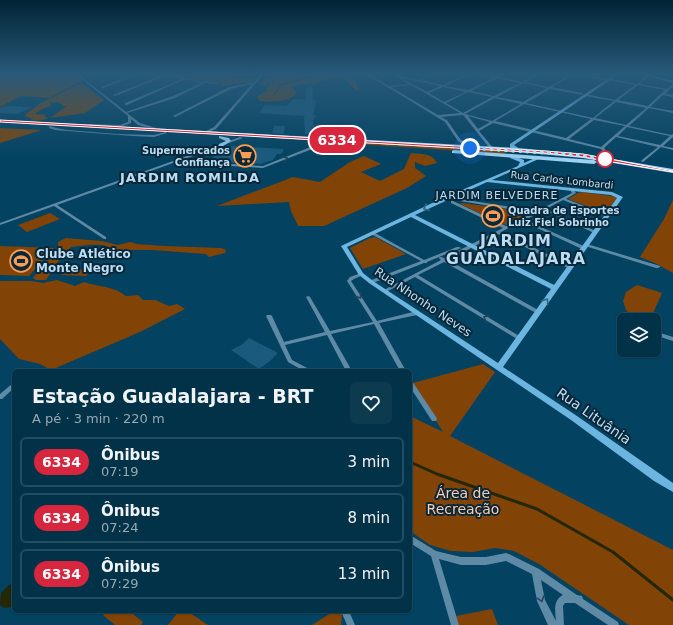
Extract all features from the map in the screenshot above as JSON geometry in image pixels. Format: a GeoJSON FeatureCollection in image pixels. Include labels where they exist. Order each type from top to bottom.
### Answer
{"type":"FeatureCollection","features":[{"type":"Feature","properties":{"kind":"main road"},"geometry":{"type":"LineString","coordinates":[[0,122],[34,126],[42,124]]}},
{"type":"Feature","properties":{"kind":"main road"},"geometry":{"type":"LineString","coordinates":[[0,122],[166,133],[255,135],[615,165],[673,175]]}},
{"type":"Feature","properties":{"kind":"main road"},"geometry":{"type":"LineString","coordinates":[[50,125],[78,125],[183,133]]}},
{"type":"Feature","properties":{"kind":"main road"},"geometry":{"type":"LineString","coordinates":[[193,133],[205,132],[240,138],[492,148],[559,153],[644,164],[673,171]]}},
{"type":"Feature","properties":{"kind":"main road"},"geometry":{"type":"LineString","coordinates":[[220,135],[228,140],[221,145]]}},
{"type":"Feature","properties":{"kind":"main road"},"geometry":{"type":"LineString","coordinates":[[240,138],[255,135]]}},
{"type":"Feature","properties":{"kind":"main road"},"geometry":{"type":"LineString","coordinates":[[505,149],[512,157]]}},
{"type":"Feature","properties":{"kind":"main road"},"geometry":{"type":"LineString","coordinates":[[559,153],[570,157],[560,160]]}},
{"type":"Feature","properties":{"kind":"street"},"geometry":{"type":"LineString","coordinates":[[114,103],[144,127],[158,130]]}},
{"type":"Feature","properties":{"kind":"street"},"geometry":{"type":"LineString","coordinates":[[126,113],[156,103]]}},
{"type":"Feature","properties":{"kind":"street"},"geometry":{"type":"LineString","coordinates":[[174,116],[200,103]]}},
{"type":"Feature","properties":{"kind":"street"},"geometry":{"type":"LineString","coordinates":[[205,132],[215,128],[237,103]]}},
{"type":"Feature","properties":{"kind":"street"},"geometry":{"type":"LineString","coordinates":[[418,103],[448,123],[459,140],[470,148]]}},
{"type":"Feature","properties":{"kind":"street"},"geometry":{"type":"LineString","coordinates":[[444,103],[464,114],[602,148],[610,158],[615,161]]}},
{"type":"Feature","properties":{"kind":"street"},"geometry":{"type":"LineString","coordinates":[[439,116],[464,114],[484,103]]}},
{"type":"Feature","properties":{"kind":"street"},"geometry":{"type":"LineString","coordinates":[[478,130],[524,103]]}},
{"type":"Feature","properties":{"kind":"street"},"geometry":{"type":"LineString","coordinates":[[525,103],[673,136]]}},
{"type":"Feature","properties":{"kind":"street"},"geometry":{"type":"LineString","coordinates":[[518,150],[512,145],[571,103]]}},
{"type":"Feature","properties":{"kind":"street"},"geometry":{"type":"LineString","coordinates":[[567,139],[613,103]]}},
{"type":"Feature","properties":{"kind":"street"},"geometry":{"type":"LineString","coordinates":[[631,103],[673,112]]}},
{"type":"Feature","properties":{"kind":"street"},"geometry":{"type":"LineString","coordinates":[[602,148],[653,103]]}},
{"type":"Feature","properties":{"kind":"street"},"geometry":{"type":"LineString","coordinates":[[126,113],[142,108]]}},
{"type":"Feature","properties":{"kind":"street"},"geometry":{"type":"LineString","coordinates":[[78,125],[123,125],[130,122],[126,113]]}},
{"type":"Feature","properties":{"kind":"street"},"geometry":{"type":"LineString","coordinates":[[464,114],[492,148]]}},
{"type":"Feature","properties":{"kind":"street"},"geometry":{"type":"LineString","coordinates":[[215,128],[220,135]]}},
{"type":"Feature","properties":{"kind":"street"},"geometry":{"type":"LineString","coordinates":[[505,149],[507,144],[531,131]]}},
{"type":"Feature","properties":{"kind":"street"},"geometry":{"type":"LineString","coordinates":[[615,136],[673,149]]}},
{"type":"Feature","properties":{"kind":"street"},"geometry":{"type":"LineString","coordinates":[[644,164],[660,146],[673,136]]}},
{"type":"Feature","properties":{"kind":"street"},"geometry":{"type":"LineString","coordinates":[[0,224],[240,138]]}},
{"type":"Feature","properties":{"kind":"street"},"geometry":{"type":"LineString","coordinates":[[171,163],[187,162],[263,167],[320,141]]}},
{"type":"Feature","properties":{"kind":"street"},"geometry":{"type":"LineString","coordinates":[[187,157],[184,160],[187,162]]}},
{"type":"Feature","properties":{"kind":"street"},"geometry":{"type":"LineString","coordinates":[[512,157],[522,161],[522,164],[519,167]]}},
{"type":"Feature","properties":{"kind":"street"},"geometry":{"type":"LineString","coordinates":[[372,233],[539,158]]}},
{"type":"Feature","properties":{"kind":"street","name":"Rua Carlos Lombardi"},"geometry":{"type":"LineString","coordinates":[[498,176],[496,178],[503,183]]}},
{"type":"Feature","properties":{"kind":"street","name":"Rua Carlos Lombardi"},"geometry":{"type":"LineString","coordinates":[[487,181],[618,196],[619,199],[607,216]]}},
{"type":"Feature","properties":{"kind":"street"},"geometry":{"type":"LineString","coordinates":[[384,291],[415,275],[441,258],[508,228],[564,199],[574,193],[572,190]]}},
{"type":"Feature","properties":{"kind":"street"},"geometry":{"type":"LineString","coordinates":[[447,199],[538,212]]}},
{"type":"Feature","properties":{"kind":"street"},"geometry":{"type":"LineString","coordinates":[[447,199],[508,228]]}},
{"type":"Feature","properties":{"kind":"street"},"geometry":{"type":"LineString","coordinates":[[499,367],[607,216],[564,199]]}},
{"type":"Feature","properties":{"kind":"street"},"geometry":{"type":"LineString","coordinates":[[55,205],[105,238]]}},
{"type":"Feature","properties":{"kind":"street"},"geometry":{"type":"LineString","coordinates":[[544,209],[595,232]]}},
{"type":"Feature","properties":{"kind":"street"},"geometry":{"type":"LineString","coordinates":[[411,215],[473,244],[555,288]]}},
{"type":"Feature","properties":{"kind":"street"},"geometry":{"type":"LineString","coordinates":[[522,220],[585,247],[658,267]]}},
{"type":"Feature","properties":{"kind":"street"},"geometry":{"type":"LineString","coordinates":[[498,232],[570,267]]}},
{"type":"Feature","properties":{"kind":"street"},"geometry":{"type":"LineString","coordinates":[[372,233],[425,262]]}},
{"type":"Feature","properties":{"kind":"street","name":"Rua Nhonho Neves"},"geometry":{"type":"LineString","coordinates":[[372,233],[344,246],[361,274],[384,291],[499,367]]}},
{"type":"Feature","properties":{"kind":"street"},"geometry":{"type":"LineString","coordinates":[[371,282],[425,262],[441,258],[538,312]]}},
{"type":"Feature","properties":{"kind":"street"},"geometry":{"type":"LineString","coordinates":[[361,274],[349,281],[376,323],[402,369]]}},
{"type":"Feature","properties":{"kind":"street"},"geometry":{"type":"LineString","coordinates":[[415,275],[519,338]]}},
{"type":"Feature","properties":{"kind":"street"},"geometry":{"type":"LineString","coordinates":[[308,297],[348,369]]}},
{"type":"Feature","properties":{"kind":"street"},"geometry":{"type":"LineString","coordinates":[[282,344],[417,313]]}},
{"type":"Feature","properties":{"kind":"street"},"geometry":{"type":"LineString","coordinates":[[269,316],[290,361],[305,369]]}},
{"type":"Feature","properties":{"kind":"street"},"geometry":{"type":"LineString","coordinates":[[661,335],[673,339]]}},
{"type":"Feature","properties":{"kind":"street","name":"Rua Lituânia"},"geometry":{"type":"LineString","coordinates":[[499,367],[673,488]]}},
{"type":"Feature","properties":{"kind":"street"},"geometry":{"type":"LineString","coordinates":[[412,385],[434,419]]}},
{"type":"Feature","properties":{"kind":"street"},"geometry":{"type":"LineString","coordinates":[[0,397],[12,387]]}},
{"type":"Feature","properties":{"kind":"street"},"geometry":{"type":"LineString","coordinates":[[412,539],[434,554],[461,561],[486,561],[506,557],[536,572],[579,599],[615,625]]}},
{"type":"Feature","properties":{"kind":"street"},"geometry":{"type":"LineString","coordinates":[[434,554],[455,625]]}},
{"type":"Feature","properties":{"kind":"street"},"geometry":{"type":"LineString","coordinates":[[536,572],[541,601],[553,625]]}},
{"type":"Feature","properties":{"kind":"street"},"geometry":{"type":"LineString","coordinates":[[560,625],[559,605],[563,599],[579,599]]}},
{"type":"Feature","properties":{"kind":"street"},"geometry":{"type":"LineString","coordinates":[[346,613],[351,625]]}},
{"type":"Feature","properties":{"kind":"green space"},"geometry":{"type":"Polygon","coordinates":[[[0,103],[7,103],[0,107],[0,103]]]}},
{"type":"Feature","properties":{"kind":"green space"},"geometry":{"type":"Polygon","coordinates":[[[41,103],[49,103],[51,106],[42,109],[35,114],[46,115],[44,117],[49,117],[38,121],[31,120],[32,119],[25,116],[39,105],[37,105],[41,103]]]}},
{"type":"Feature","properties":{"kind":"green space"},"geometry":{"type":"Polygon","coordinates":[[[59,103],[99,103],[85,113],[50,118],[67,106],[63,106],[59,103]]]}},
{"type":"Feature","properties":{"kind":"green space"},"geometry":{"type":"Polygon","coordinates":[[[0,128],[42,130],[0,143],[0,128]]]}},
{"type":"Feature","properties":{"kind":"green space"},"geometry":{"type":"Polygon","coordinates":[[[324,140],[503,151],[506,154],[327,142],[324,140]]]}},
{"type":"Feature","properties":{"kind":"green space"},"geometry":{"type":"Polygon","coordinates":[[[411,153],[432,157],[437,163],[425,166],[415,162],[415,168],[426,176],[407,188],[324,226],[298,226],[291,211],[289,202],[217,206],[293,177],[320,182],[350,162],[364,156],[381,164],[361,172],[380,181],[404,169],[411,153]]]}},
{"type":"Feature","properties":{"kind":"green space"},"geometry":{"type":"Polygon","coordinates":[[[582,192],[617,198],[605,213],[568,199],[582,192]]]}},
{"type":"Feature","properties":{"kind":"green space"},"geometry":{"type":"Polygon","coordinates":[[[673,200],[673,273],[640,257],[664,219],[673,200]]]}},
{"type":"Feature","properties":{"kind":"green space"},"geometry":{"type":"Polygon","coordinates":[[[462,203],[530,213],[506,225],[460,204],[462,203]]]}},
{"type":"Feature","properties":{"kind":"green space"},"geometry":{"type":"Polygon","coordinates":[[[50,213],[60,219],[27,232],[18,225],[50,213]]]}},
{"type":"Feature","properties":{"kind":"green space"},"geometry":{"type":"Polygon","coordinates":[[[375,237],[406,254],[363,269],[350,248],[375,237]]]}},
{"type":"Feature","properties":{"kind":"green space"},"geometry":{"type":"Polygon","coordinates":[[[66,238],[102,241],[118,245],[130,242],[164,246],[221,248],[226,250],[225,253],[209,257],[206,254],[153,250],[113,250],[109,247],[99,245],[71,247],[56,264],[46,280],[36,280],[33,278],[58,246],[58,242],[66,238]]]}},
{"type":"Feature","properties":{"kind":"green space","name":"Clube Atlético Monte Negro"},"geometry":{"type":"Polygon","coordinates":[[[0,246],[54,248],[29,276],[0,275],[0,246]]]}},
{"type":"Feature","properties":{"kind":"green space"},"geometry":{"type":"Polygon","coordinates":[[[66,269],[91,270],[86,276],[61,275],[66,269]]]}},
{"type":"Feature","properties":{"kind":"green space"},"geometry":{"type":"Polygon","coordinates":[[[57,280],[75,286],[84,282],[111,288],[126,296],[138,295],[143,300],[155,300],[169,306],[177,304],[185,309],[140,332],[53,369],[49,369],[40,364],[19,359],[0,339],[0,281],[31,281],[43,283],[57,280]]]}},
{"type":"Feature","properties":{"kind":"green space"},"geometry":{"type":"Polygon","coordinates":[[[637,285],[662,293],[653,313],[629,313],[623,301],[626,292],[637,285]]]}},
{"type":"Feature","properties":{"kind":"green space","name":"Área de Recreação"},"geometry":{"type":"Polygon","coordinates":[[[483,364],[495,372],[450,436],[673,550],[673,625],[629,625],[539,564],[514,551],[495,548],[473,552],[451,551],[430,545],[412,532],[412,417],[443,432],[413,383],[483,364]]]}},
{"type":"Feature","properties":{"kind":"green space"},"geometry":{"type":"Polygon","coordinates":[[[492,609],[498,625],[459,625],[456,616],[492,609]]]}},
{"type":"Feature","properties":{"kind":"green space"},"geometry":{"type":"Polygon","coordinates":[[[105,613],[132,613],[143,622],[141,625],[115,625],[103,615],[105,613]]]}},
{"type":"Feature","properties":{"kind":"green space"},"geometry":{"type":"Polygon","coordinates":[[[177,613],[190,613],[208,625],[168,625],[177,613]]]}},
{"type":"Feature","properties":{"kind":"green space"},"geometry":{"type":"Polygon","coordinates":[[[331,613],[342,614],[341,625],[312,625],[331,613]]]}},
{"type":"Feature","properties":{"kind":"shaded area"},"geometry":{"type":"Polygon","coordinates":[[[12,584],[12,607],[5,608],[0,605],[1,593],[12,584]]]}},
{"type":"Feature","properties":{"kind":"building"},"geometry":{"type":"Polygon","coordinates":[[[289,103],[316,103],[313,115],[316,115],[313,121],[314,127],[311,127],[312,134],[305,134],[305,116],[259,113],[265,105],[286,106],[289,103]]]}},
{"type":"Feature","properties":{"kind":"building"},"geometry":{"type":"Polygon","coordinates":[[[4,106],[32,107],[18,114],[0,113],[0,108],[4,106]]]}},
{"type":"Feature","properties":{"kind":"building"},"geometry":{"type":"Polygon","coordinates":[[[274,126],[285,126],[283,134],[272,133],[274,126]]]}},
{"type":"Feature","properties":{"kind":"building","name":"Supermercados Confiança"},"geometry":{"type":"Polygon","coordinates":[[[232,146],[284,149],[281,154],[277,154],[273,160],[261,164],[209,161],[219,151],[227,151],[232,146]]]}},
{"type":"Feature","properties":{"kind":"building"},"geometry":{"type":"Polygon","coordinates":[[[249,338],[278,353],[259,369],[231,350],[241,345],[249,338]]]}},
{"type":"Feature","properties":{"kind":"waterway"},"geometry":{"type":"LineString","coordinates":[[412,463],[437,474],[537,509],[613,552],[673,600]]}},
{"type":"Feature","properties":{"kind":"bus line","name":"6334"},"geometry":{"type":"LineString","coordinates":[[0,121],[176,130],[357,142],[505,149],[568,154],[673,171]]}},
{"type":"Feature","properties":{"kind":"place","name":"Supermercados Confiança"},"geometry":{"type":"Point","coordinates":[245,156]}},
{"type":"Feature","properties":{"kind":"place","name":"Quadra de Esportes Luiz Fiel Sobrinho"},"geometry":{"type":"Point","coordinates":[493,216]}},
{"type":"Feature","properties":{"kind":"place","name":"Clube Atlético Monte Negro"},"geometry":{"type":"Point","coordinates":[21,261]}},
{"type":"Feature","properties":{"kind":"district","name":"JARDIM ROMILDA"},"geometry":{"type":"Point","coordinates":[190,177]}},
{"type":"Feature","properties":{"kind":"district","name":"JARDIM BELVEDERE"},"geometry":{"type":"Point","coordinates":[497,195]}},
{"type":"Feature","properties":{"kind":"district","name":"JARDIM GUADALAJARA"},"geometry":{"type":"Point","coordinates":[516,249]}},
{"type":"Feature","properties":{"kind":"route"},"geometry":{"type":"LineString","coordinates":[[470,148],[568,154],[605,159]]}}]}
